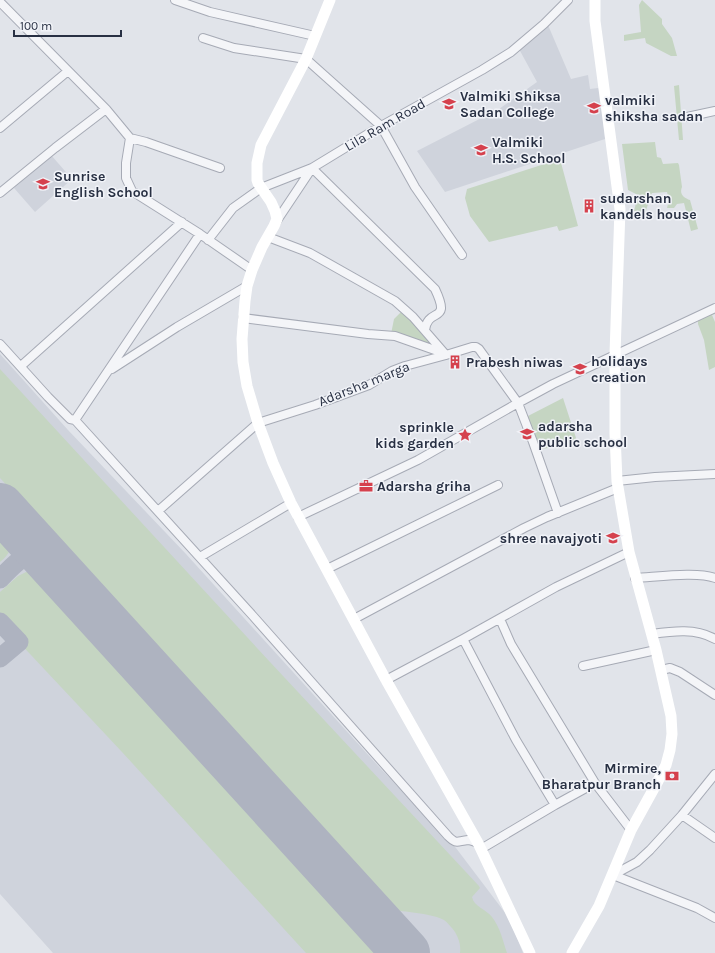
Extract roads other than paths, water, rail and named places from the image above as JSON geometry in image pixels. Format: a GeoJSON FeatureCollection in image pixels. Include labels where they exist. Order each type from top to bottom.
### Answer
{"type":"FeatureCollection","features":[{"type":"Feature","properties":{"kind":"street"},"geometry":{"type":"LineString","coordinates":[[175,0],[210,12],[315,36]]}},
{"type":"Feature","properties":{"kind":"street"},"geometry":{"type":"LineString","coordinates":[[330,0],[306,59],[261,145],[257,157],[256,176],[258,183],[271,202],[277,217],[276,222],[252,270],[247,286],[242,339],[243,362],[247,386],[258,423],[273,464],[291,503],[386,680],[479,846],[530,953]]}},
{"type":"Feature","properties":{"kind":"street","name":"Lila Ram Road"},"geometry":{"type":"LineString","coordinates":[[276,222],[312,168],[381,126],[482,70],[511,52],[544,24],[568,0]]}},
{"type":"Feature","properties":{"kind":"street"},"geometry":{"type":"LineString","coordinates":[[572,953],[599,906],[630,830],[666,765],[672,734],[671,716],[661,670],[629,552],[618,484],[615,434],[615,354],[620,209],[595,21],[595,0]]}},
{"type":"Feature","properties":{"kind":"street"},"geometry":{"type":"LineString","coordinates":[[0,2],[106,109],[130,138],[146,142],[220,168]]}},
{"type":"Feature","properties":{"kind":"street"},"geometry":{"type":"LineString","coordinates":[[202,38],[234,48],[306,59],[381,126],[415,187],[462,255]]}},
{"type":"Feature","properties":{"kind":"street"},"geometry":{"type":"LineString","coordinates":[[0,128],[68,71]]}},
{"type":"Feature","properties":{"kind":"street"},"geometry":{"type":"LineString","coordinates":[[0,192],[106,109]]}},
{"type":"Feature","properties":{"kind":"street"},"geometry":{"type":"LineString","coordinates":[[687,117],[715,111]]}},
{"type":"Feature","properties":{"kind":"street"},"geometry":{"type":"LineString","coordinates":[[130,138],[126,163],[126,178],[132,191],[182,222],[252,270]]}},
{"type":"Feature","properties":{"kind":"street"},"geometry":{"type":"LineString","coordinates":[[208,240],[233,208],[261,188],[312,168],[435,289],[442,306],[442,310],[440,313],[428,320],[425,330]]}},
{"type":"Feature","properties":{"kind":"street"},"geometry":{"type":"LineString","coordinates":[[21,366],[182,222]]}},
{"type":"Feature","properties":{"kind":"street"},"geometry":{"type":"LineString","coordinates":[[75,420],[200,234]]}},
{"type":"Feature","properties":{"kind":"street"},"geometry":{"type":"LineString","coordinates":[[268,237],[310,253],[395,302],[413,317],[446,355]]}},
{"type":"Feature","properties":{"kind":"street"},"geometry":{"type":"LineString","coordinates":[[108,372],[177,327],[247,286]]}},
{"type":"Feature","properties":{"kind":"street"},"geometry":{"type":"LineString","coordinates":[[298,517],[418,460],[553,384],[715,308]]}},
{"type":"Feature","properties":{"kind":"street"},"geometry":{"type":"LineString","coordinates":[[243,318],[395,336],[446,355]]}},
{"type":"Feature","properties":{"kind":"street"},"geometry":{"type":"LineString","coordinates":[[0,344],[48,397],[70,419],[75,420],[200,557],[448,836],[453,840],[461,842],[470,840],[479,846]]}},
{"type":"Feature","properties":{"kind":"street","name":"Adarsha marga"},"geometry":{"type":"LineString","coordinates":[[258,423],[315,405],[370,385],[392,371],[405,366],[476,347],[518,403],[558,512]]}},
{"type":"Feature","properties":{"kind":"street"},"geometry":{"type":"LineString","coordinates":[[158,511],[258,423]]}},
{"type":"Feature","properties":{"kind":"street"},"geometry":{"type":"LineString","coordinates":[[354,619],[524,528],[618,484],[655,477],[715,474]]}},
{"type":"Feature","properties":{"kind":"street"},"geometry":{"type":"LineString","coordinates":[[327,569],[498,485]]}},
{"type":"Feature","properties":{"kind":"street"},"geometry":{"type":"LineString","coordinates":[[200,557],[291,503]]}},
{"type":"Feature","properties":{"kind":"street"},"geometry":{"type":"LineString","coordinates":[[386,680],[556,587],[629,552]]}},
{"type":"Feature","properties":{"kind":"street"},"geometry":{"type":"LineString","coordinates":[[636,578],[678,575],[701,575],[715,578]]}},
{"type":"Feature","properties":{"kind":"street"},"geometry":{"type":"LineString","coordinates":[[500,619],[511,644],[595,783],[630,830]]}},
{"type":"Feature","properties":{"kind":"street"},"geometry":{"type":"LineString","coordinates":[[652,634],[688,631],[700,632],[715,639]]}},
{"type":"Feature","properties":{"kind":"street"},"geometry":{"type":"LineString","coordinates":[[463,639],[516,740],[555,805]]}},
{"type":"Feature","properties":{"kind":"street"},"geometry":{"type":"LineString","coordinates":[[583,666],[656,650]]}},
{"type":"Feature","properties":{"kind":"street"},"geometry":{"type":"LineString","coordinates":[[661,670],[670,668],[680,672],[715,695]]}},
{"type":"Feature","properties":{"kind":"street"},"geometry":{"type":"LineString","coordinates":[[612,875],[637,862],[650,850],[715,774]]}},
{"type":"Feature","properties":{"kind":"street"},"geometry":{"type":"LineString","coordinates":[[479,846],[595,783]]}},
{"type":"Feature","properties":{"kind":"street"},"geometry":{"type":"LineString","coordinates":[[682,814],[715,838]]}},
{"type":"Feature","properties":{"kind":"street"},"geometry":{"type":"LineString","coordinates":[[612,875],[696,908],[715,918]]}},
{"type":"Feature","properties":{"kind":"place","name":"Valmiki Shiksa Sadan College"},"geometry":{"type":"Point","coordinates":[449,104]}},
{"type":"Feature","properties":{"kind":"place","name":"valmiki shiksha sadan"},"geometry":{"type":"Point","coordinates":[594,108]}},
{"type":"Feature","properties":{"kind":"place","name":"Valmiki H.S. School"},"geometry":{"type":"Point","coordinates":[481,150]}},
{"type":"Feature","properties":{"kind":"place","name":"Sunrise English School"},"geometry":{"type":"Point","coordinates":[43,184]}},
{"type":"Feature","properties":{"kind":"place","name":"sudarshan kandels house"},"geometry":{"type":"Point","coordinates":[589,206]}},
{"type":"Feature","properties":{"kind":"place","name":"Prabesh niwas"},"geometry":{"type":"Point","coordinates":[455,362]}},
{"type":"Feature","properties":{"kind":"place","name":"holidays creation"},"geometry":{"type":"Point","coordinates":[580,369]}},
{"type":"Feature","properties":{"kind":"place","name":"adarsha public school"},"geometry":{"type":"Point","coordinates":[527,434]}},
{"type":"Feature","properties":{"kind":"place","name":"sprinkle kids garden"},"geometry":{"type":"Point","coordinates":[465,435]}},
{"type":"Feature","properties":{"kind":"place","name":"Adarsha griha"},"geometry":{"type":"Point","coordinates":[366,486]}},
{"type":"Feature","properties":{"kind":"place","name":"shree navajyoti"},"geometry":{"type":"Point","coordinates":[613,538]}},
{"type":"Feature","properties":{"kind":"place","name":"Mirmire, Bharatpur Branch"},"geometry":{"type":"Point","coordinates":[672,776]}}]}
